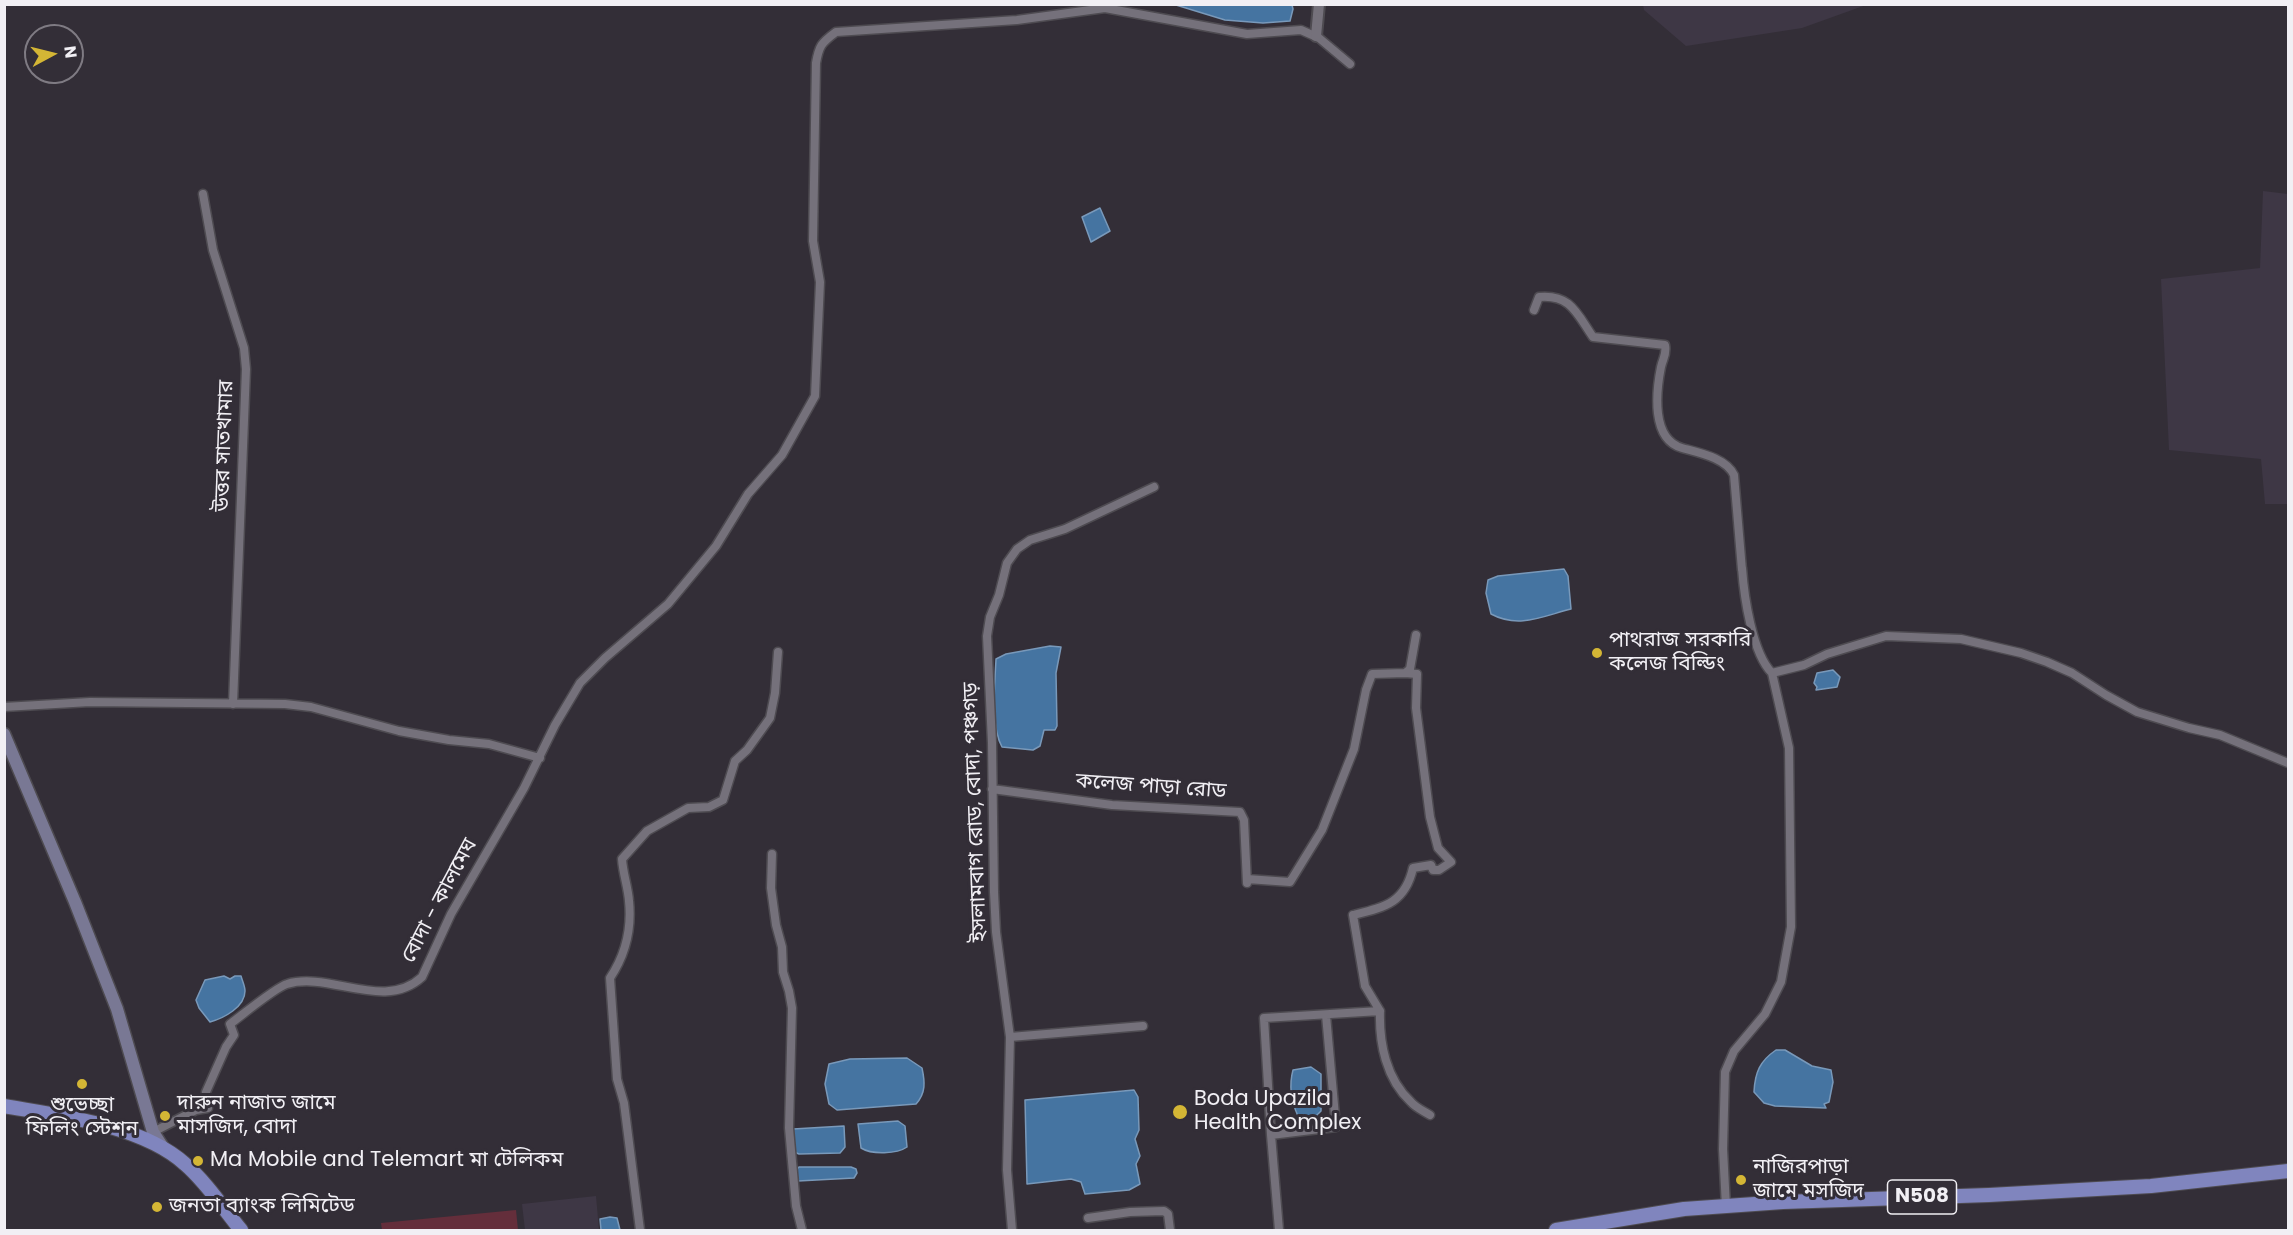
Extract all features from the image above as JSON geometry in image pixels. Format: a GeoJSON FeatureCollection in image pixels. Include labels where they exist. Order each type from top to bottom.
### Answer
{"type":"FeatureCollection","features":[{"type":"Feature","properties":{"kind":"highway"},"geometry":{"type":"LineString","coordinates":[[4,1106],[115,1128],[162,1146],[202,1181],[241,1230]]}},
{"type":"Feature","properties":{"kind":"highway","name":"N508"},"geometry":{"type":"LineString","coordinates":[[1556,1230],[1684,1209],[1783,1202],[1989,1195],[2151,1186],[2218,1181],[2289,1171]]}},
{"type":"Feature","properties":{"kind":"main road"},"geometry":{"type":"LineString","coordinates":[[4,734],[75,902],[117,1009],[153,1132],[162,1146]]}},
{"type":"Feature","properties":{"kind":"street"},"geometry":{"type":"LineString","coordinates":[[1318,4],[1316,36],[1350,64]]}},
{"type":"Feature","properties":{"kind":"street","name":"বোদা - কালমেঘ"},"geometry":{"type":"LineString","coordinates":[[153,1132],[196,1110],[208,1108],[206,1092],[226,1047],[234,1035],[230,1024],[285,984],[304,982],[370,992],[402,989],[413,985],[422,977],[451,914],[580,683],[605,658],[668,604],[716,546],[748,494],[782,455],[815,396],[820,282],[813,242],[816,63],[819,46],[825,40],[836,32],[1017,20],[1105,8],[1247,34],[1301,30],[1316,36]]}},
{"type":"Feature","properties":{"kind":"street","name":"উত্তর সাতখামার"},"geometry":{"type":"LineString","coordinates":[[203,194],[207,227],[244,348],[246,369],[233,704]]}},
{"type":"Feature","properties":{"kind":"street"},"geometry":{"type":"LineString","coordinates":[[1534,310],[1539,297],[1562,299],[1570,303],[1593,337],[1665,345],[1667,353],[1662,366],[1658,418],[1665,435],[1674,446],[1707,455],[1731,469],[1734,475],[1745,603],[1764,665],[1772,673],[1789,748],[1791,927],[1781,982],[1765,1014],[1734,1051],[1725,1072],[1723,1149],[1726,1207]]}},
{"type":"Feature","properties":{"kind":"street","name":"ইসলামবাগ রোড, বোদা, পঞ্চগড়"},"geometry":{"type":"LineString","coordinates":[[1012,1230],[1007,1170],[1010,1037],[996,932],[987,636],[990,617],[999,595],[1007,563],[1017,549],[1030,540],[1065,529],[1154,487]]}},
{"type":"Feature","properties":{"kind":"street"},"geometry":{"type":"LineString","coordinates":[[1405,673],[1410,669],[1416,635]]}},
{"type":"Feature","properties":{"kind":"street"},"geometry":{"type":"LineString","coordinates":[[1772,673],[1886,636],[1961,639],[2038,659],[2072,673],[2137,712],[2220,735],[2289,763]]}},
{"type":"Feature","properties":{"kind":"street"},"geometry":{"type":"LineString","coordinates":[[640,1230],[624,1103],[617,1079],[610,978],[620,964],[629,941],[629,901],[622,859],[647,831],[688,808],[709,807],[723,800],[735,761],[747,750],[770,718],[775,693],[777,652]]}},
{"type":"Feature","properties":{"kind":"street"},"geometry":{"type":"LineString","coordinates":[[1405,673],[1417,674],[1416,708],[1430,817],[1438,848],[1451,862],[1439,870],[1433,870],[1431,865],[1413,868],[1406,891],[1394,901],[1374,911],[1353,915],[1365,986],[1380,1011],[1382,1046],[1395,1081],[1411,1103],[1430,1115]]}},
{"type":"Feature","properties":{"kind":"street","name":"কলেজ পাড়া রোড"},"geometry":{"type":"LineString","coordinates":[[992,789],[1112,805],[1240,812],[1244,820],[1247,881],[1290,882],[1322,830],[1354,749],[1366,690],[1372,674],[1405,673]]}},
{"type":"Feature","properties":{"kind":"street"},"geometry":{"type":"LineString","coordinates":[[4,707],[90,702],[311,706],[399,731],[489,744],[540,758]]}},
{"type":"Feature","properties":{"kind":"street"},"geometry":{"type":"LineString","coordinates":[[772,854],[771,888],[776,925],[782,947],[783,972],[792,1008],[789,1128],[796,1206],[802,1230]]}},
{"type":"Feature","properties":{"kind":"street"},"geometry":{"type":"LineString","coordinates":[[1279,1230],[1264,1018],[1380,1011]]}},
{"type":"Feature","properties":{"kind":"street"},"geometry":{"type":"LineString","coordinates":[[1271,1135],[1336,1127],[1326,1015]]}},
{"type":"Feature","properties":{"kind":"street"},"geometry":{"type":"LineString","coordinates":[[1010,1037],[1143,1026]]}},
{"type":"Feature","properties":{"kind":"street"},"geometry":{"type":"LineString","coordinates":[[1088,1218],[1130,1212],[1164,1211],[1168,1214],[1170,1230]]}},
{"type":"Feature","properties":{"kind":"shaded area"},"geometry":{"type":"Polygon","coordinates":[[[1643,4],[1866,5],[1802,28],[1686,46],[1644,10],[1643,4]]]}},
{"type":"Feature","properties":{"kind":"shaded area"},"geometry":{"type":"Polygon","coordinates":[[[2263,191],[2288,194],[2288,504],[2265,504],[2261,459],[2169,450],[2161,279],[2260,268],[2263,191]]]}},
{"type":"Feature","properties":{"kind":"shaded area"},"geometry":{"type":"Polygon","coordinates":[[[596,1196],[599,1230],[525,1230],[522,1204],[596,1196]]]}},
{"type":"Feature","properties":{"kind":"shaded area"},"geometry":{"type":"Polygon","coordinates":[[[516,1210],[518,1230],[382,1230],[381,1223],[516,1210]]]}},
{"type":"Feature","properties":{"kind":"water"},"geometry":{"type":"Polygon","coordinates":[[[1176,5],[1292,5],[1290,21],[1263,23],[1225,20],[1176,5]]]}},
{"type":"Feature","properties":{"kind":"water"},"geometry":{"type":"Polygon","coordinates":[[[1100,208],[1110,231],[1091,242],[1082,217],[1100,208]]]}},
{"type":"Feature","properties":{"kind":"water"},"geometry":{"type":"Polygon","coordinates":[[[1564,569],[1568,576],[1571,609],[1521,621],[1511,621],[1491,614],[1486,593],[1488,580],[1498,576],[1564,569]]]}},
{"type":"Feature","properties":{"kind":"water"},"geometry":{"type":"Polygon","coordinates":[[[1050,646],[1061,647],[1056,673],[1057,726],[1055,730],[1044,730],[1040,746],[1033,750],[1002,747],[998,738],[995,716],[996,659],[1006,654],[1050,646]]]}},
{"type":"Feature","properties":{"kind":"water"},"geometry":{"type":"Polygon","coordinates":[[[1833,670],[1840,677],[1837,687],[1816,690],[1814,683],[1817,673],[1833,670]]]}},
{"type":"Feature","properties":{"kind":"water"},"geometry":{"type":"Polygon","coordinates":[[[224,976],[230,979],[241,976],[245,989],[244,997],[233,1011],[210,1022],[196,1000],[205,980],[224,976]]]}},
{"type":"Feature","properties":{"kind":"water"},"geometry":{"type":"Polygon","coordinates":[[[1776,1050],[1785,1050],[1812,1066],[1831,1070],[1833,1082],[1829,1102],[1824,1104],[1826,1108],[1775,1106],[1764,1103],[1754,1092],[1759,1068],[1776,1050]]]}},
{"type":"Feature","properties":{"kind":"water"},"geometry":{"type":"Polygon","coordinates":[[[907,1058],[922,1068],[923,1073],[923,1091],[916,1104],[837,1110],[829,1104],[825,1084],[829,1064],[850,1059],[907,1058]]]}},
{"type":"Feature","properties":{"kind":"water"},"geometry":{"type":"Polygon","coordinates":[[[1311,1067],[1321,1074],[1321,1111],[1313,1119],[1298,1116],[1292,1099],[1291,1087],[1293,1070],[1311,1067]]]}},
{"type":"Feature","properties":{"kind":"water"},"geometry":{"type":"Polygon","coordinates":[[[1134,1090],[1138,1097],[1139,1130],[1135,1139],[1140,1156],[1136,1164],[1140,1184],[1129,1190],[1085,1194],[1081,1182],[1071,1179],[1027,1184],[1025,1100],[1134,1090]]]}},
{"type":"Feature","properties":{"kind":"water"},"geometry":{"type":"Polygon","coordinates":[[[898,1121],[905,1126],[907,1147],[884,1153],[861,1148],[858,1124],[898,1121]]]}},
{"type":"Feature","properties":{"kind":"water"},"geometry":{"type":"Polygon","coordinates":[[[844,1126],[845,1147],[840,1153],[799,1154],[794,1152],[793,1129],[844,1126]]]}},
{"type":"Feature","properties":{"kind":"water"},"geometry":{"type":"Polygon","coordinates":[[[799,1167],[851,1167],[856,1169],[857,1173],[854,1178],[798,1181],[795,1178],[795,1171],[799,1167]]]}},
{"type":"Feature","properties":{"kind":"water"},"geometry":{"type":"Polygon","coordinates":[[[617,1218],[620,1230],[601,1230],[600,1219],[617,1218]]]}},
{"type":"Feature","properties":{"kind":"place","name":"পাথরাজ সরকারি কলেজ বিল্ডিং"},"geometry":{"type":"Point","coordinates":[1597,653]}},
{"type":"Feature","properties":{"kind":"place","name":"শুভেচ্ছা ফিলিং স্টেশন"},"geometry":{"type":"Point","coordinates":[82,1084]}},
{"type":"Feature","properties":{"kind":"place","name":"Boda Upazila Health Complex"},"geometry":{"type":"Point","coordinates":[1180,1112]}},
{"type":"Feature","properties":{"kind":"place","name":"দারুন নাজাত জামে মাসজিদ, বোদা"},"geometry":{"type":"Point","coordinates":[165,1116]}},
{"type":"Feature","properties":{"kind":"place","name":"Ma Mobile and Telemart মা টেলিকম"},"geometry":{"type":"Point","coordinates":[198,1161]}},
{"type":"Feature","properties":{"kind":"place","name":"নাজিরপাড়া জামে মসজিদ"},"geometry":{"type":"Point","coordinates":[1741,1180]}},
{"type":"Feature","properties":{"kind":"place","name":"জনতা ব্যাংক লিমিটেড"},"geometry":{"type":"Point","coordinates":[157,1207]}}]}
